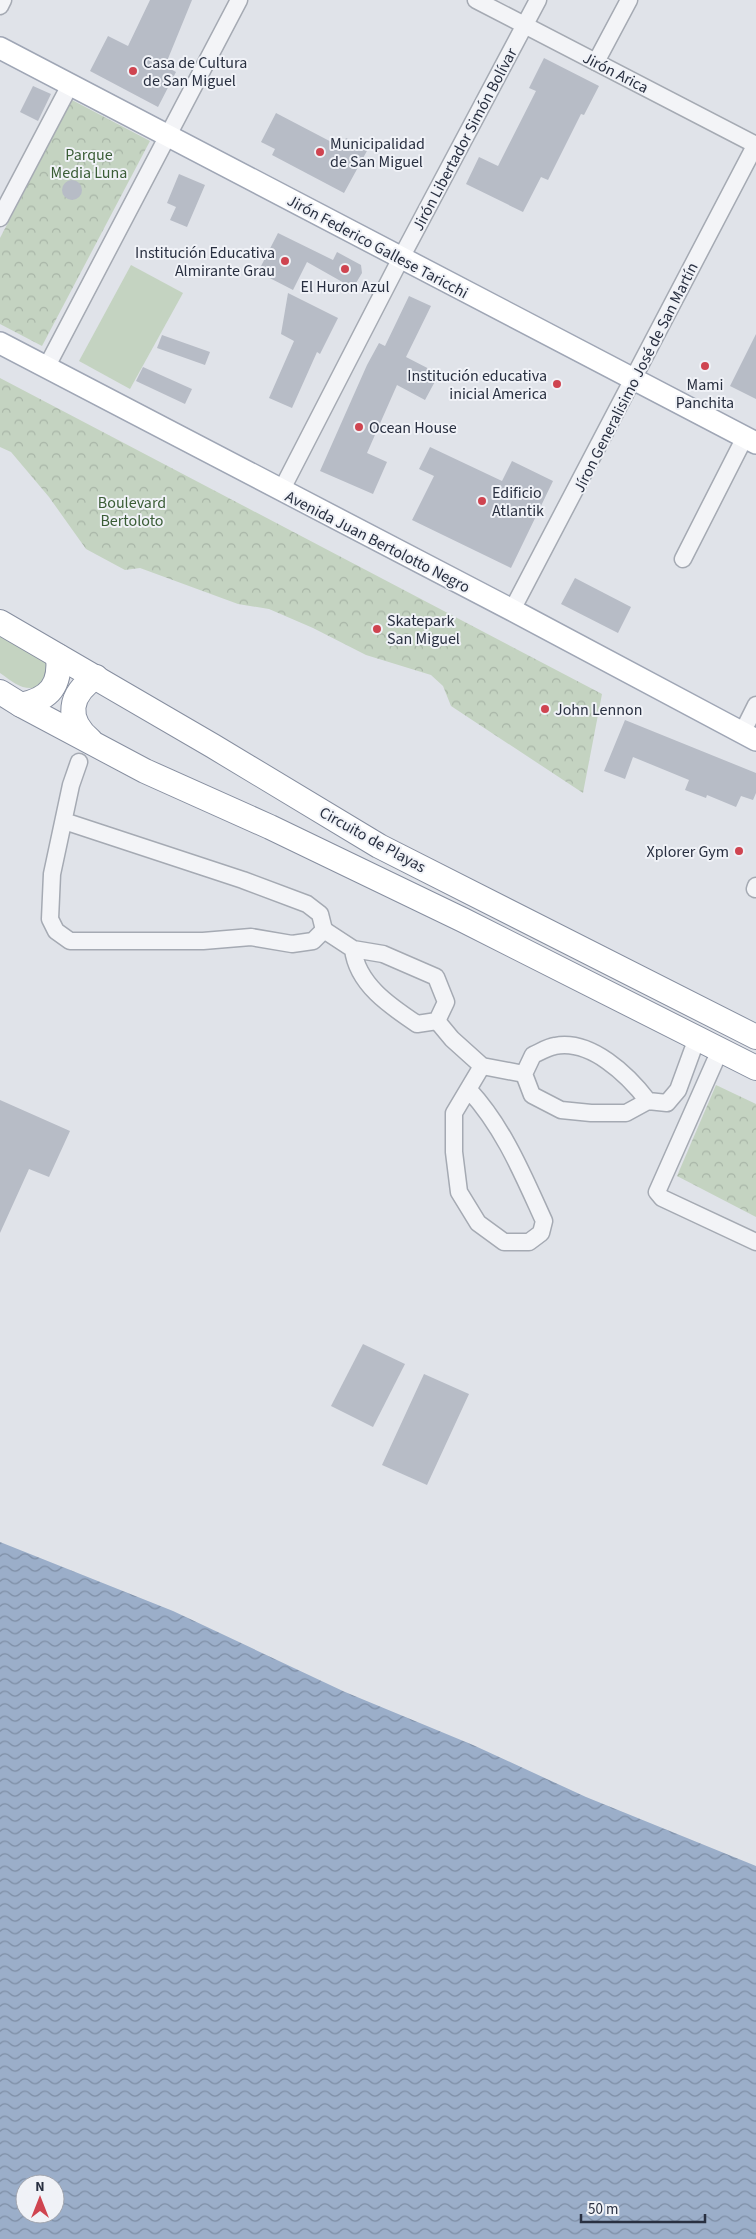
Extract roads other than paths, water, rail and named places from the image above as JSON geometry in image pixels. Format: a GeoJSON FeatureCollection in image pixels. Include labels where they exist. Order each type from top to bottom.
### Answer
{"type":"FeatureCollection","features":[{"type":"Feature","properties":{"kind":"highway","name":"Circuito de Playas"},"geometry":{"type":"LineString","coordinates":[[0,622],[380,846],[756,1037]]}},
{"type":"Feature","properties":{"kind":"highway"},"geometry":{"type":"LineString","coordinates":[[21,705],[35,702],[47,695],[56,683],[60,670],[58,656]]}},
{"type":"Feature","properties":{"kind":"highway"},"geometry":{"type":"LineString","coordinates":[[91,741],[81,733],[74,721],[73,708],[77,695],[85,684],[96,677]]}},
{"type":"Feature","properties":{"kind":"highway","name":"Circuito de Playas"},"geometry":{"type":"LineString","coordinates":[[0,692],[144,770],[270,827],[463,920],[756,1068]]}},
{"type":"Feature","properties":{"kind":"main road","name":"Jirón Federico Gallese Taricchi"},"geometry":{"type":"LineString","coordinates":[[0,48],[750,440]]}},
{"type":"Feature","properties":{"kind":"main road","name":"Avenida Juan Bertolotto Negro"},"geometry":{"type":"LineString","coordinates":[[0,343],[749,736]]}},
{"type":"Feature","properties":{"kind":"street"},"geometry":{"type":"LineString","coordinates":[[0,6],[3,0]]}},
{"type":"Feature","properties":{"kind":"street"},"geometry":{"type":"LineString","coordinates":[[46,368],[239,0]]}},
{"type":"Feature","properties":{"kind":"street","name":"Jirón Arica"},"geometry":{"type":"LineString","coordinates":[[476,0],[756,145]]}},
{"type":"Feature","properties":{"kind":"street","name":"Jirón Libertador Simón Bolívar"},"geometry":{"type":"LineString","coordinates":[[280,491],[400,258],[538,0]]}},
{"type":"Feature","properties":{"kind":"street"},"geometry":{"type":"LineString","coordinates":[[596,62],[630,0]]}},
{"type":"Feature","properties":{"kind":"street"},"geometry":{"type":"LineString","coordinates":[[0,218],[70,84]]}},
{"type":"Feature","properties":{"kind":"street","name":"Jíron Generalisimo José de San Martín"},"geometry":{"type":"LineString","coordinates":[[512,610],[756,145]]}},
{"type":"Feature","properties":{"kind":"street"},"geometry":{"type":"LineString","coordinates":[[682,559],[750,440]]}},
{"type":"Feature","properties":{"kind":"street"},"geometry":{"type":"LineString","coordinates":[[749,736],[756,705]]}},
{"type":"Feature","properties":{"kind":"street"},"geometry":{"type":"LineString","coordinates":[[78,762],[52,874],[50,919],[56,931],[70,941],[203,941],[251,937],[292,944],[313,941],[324,930]]}},
{"type":"Feature","properties":{"kind":"street"},"geometry":{"type":"LineString","coordinates":[[64,820],[243,880],[307,904],[320,914],[324,930],[354,949],[383,954],[436,977],[446,1002],[437,1021]]}},
{"type":"Feature","properties":{"kind":"street"},"geometry":{"type":"LineString","coordinates":[[354,949],[355,962],[370,987],[396,1010],[417,1024],[437,1021]]}},
{"type":"Feature","properties":{"kind":"street"},"geometry":{"type":"LineString","coordinates":[[437,1021],[452,1039],[482,1066],[524,1074]]}},
{"type":"Feature","properties":{"kind":"street"},"geometry":{"type":"LineString","coordinates":[[648,1101],[638,1087],[613,1064],[585,1048],[556,1046],[533,1055],[524,1074],[532,1095],[561,1110],[626,1112],[648,1101],[666,1103],[678,1090],[697,1038]]}},
{"type":"Feature","properties":{"kind":"street"},"geometry":{"type":"LineString","coordinates":[[720,1050],[656,1192],[662,1198],[756,1242]]}},
{"type":"Feature","properties":{"kind":"street"},"geometry":{"type":"LineString","coordinates":[[470,1090],[486,1108],[511,1149],[544,1221],[541,1233],[530,1242],[504,1242],[478,1223],[460,1192],[454,1152],[454,1113],[470,1090],[482,1066]]}},
{"type":"Feature","properties":{"kind":"water"},"geometry":{"type":"Polygon","coordinates":[[[0,1542],[173,1611],[345,1692],[473,1745],[586,1797],[756,1866],[756,2239],[0,2239],[0,1542]]]}},
{"type":"Feature","properties":{"kind":"place","name":"Casa de Cultura de San Miguel"},"geometry":{"type":"Point","coordinates":[133,71]}},
{"type":"Feature","properties":{"kind":"place","name":"Municipalidad de San Miguel"},"geometry":{"type":"Point","coordinates":[320,152]}},
{"type":"Feature","properties":{"kind":"place","name":"Institución Educativa Almirante Grau"},"geometry":{"type":"Point","coordinates":[285,261]}},
{"type":"Feature","properties":{"kind":"place","name":"El Huron Azul"},"geometry":{"type":"Point","coordinates":[345,269]}},
{"type":"Feature","properties":{"kind":"place","name":"Mami Panchita"},"geometry":{"type":"Point","coordinates":[705,366]}},
{"type":"Feature","properties":{"kind":"place","name":"Institución educativa inicial America"},"geometry":{"type":"Point","coordinates":[557,384]}},
{"type":"Feature","properties":{"kind":"place","name":"Ocean House"},"geometry":{"type":"Point","coordinates":[359,427]}},
{"type":"Feature","properties":{"kind":"place","name":"Edificio Atlantik"},"geometry":{"type":"Point","coordinates":[482,501]}},
{"type":"Feature","properties":{"kind":"place","name":"Skatepark San Miguel"},"geometry":{"type":"Point","coordinates":[377,629]}},
{"type":"Feature","properties":{"kind":"place","name":"John Lennon"},"geometry":{"type":"Point","coordinates":[545,709]}},
{"type":"Feature","properties":{"kind":"place","name":"Xplorer Gym"},"geometry":{"type":"Point","coordinates":[739,851]}},
{"type":"Feature","properties":{"kind":"park label","name":"Parque Media Luna"},"geometry":{"type":"Point","coordinates":[89,163]}},
{"type":"Feature","properties":{"kind":"park label","name":"Boulevard Bertoloto"},"geometry":{"type":"Point","coordinates":[132,511]}}]}
